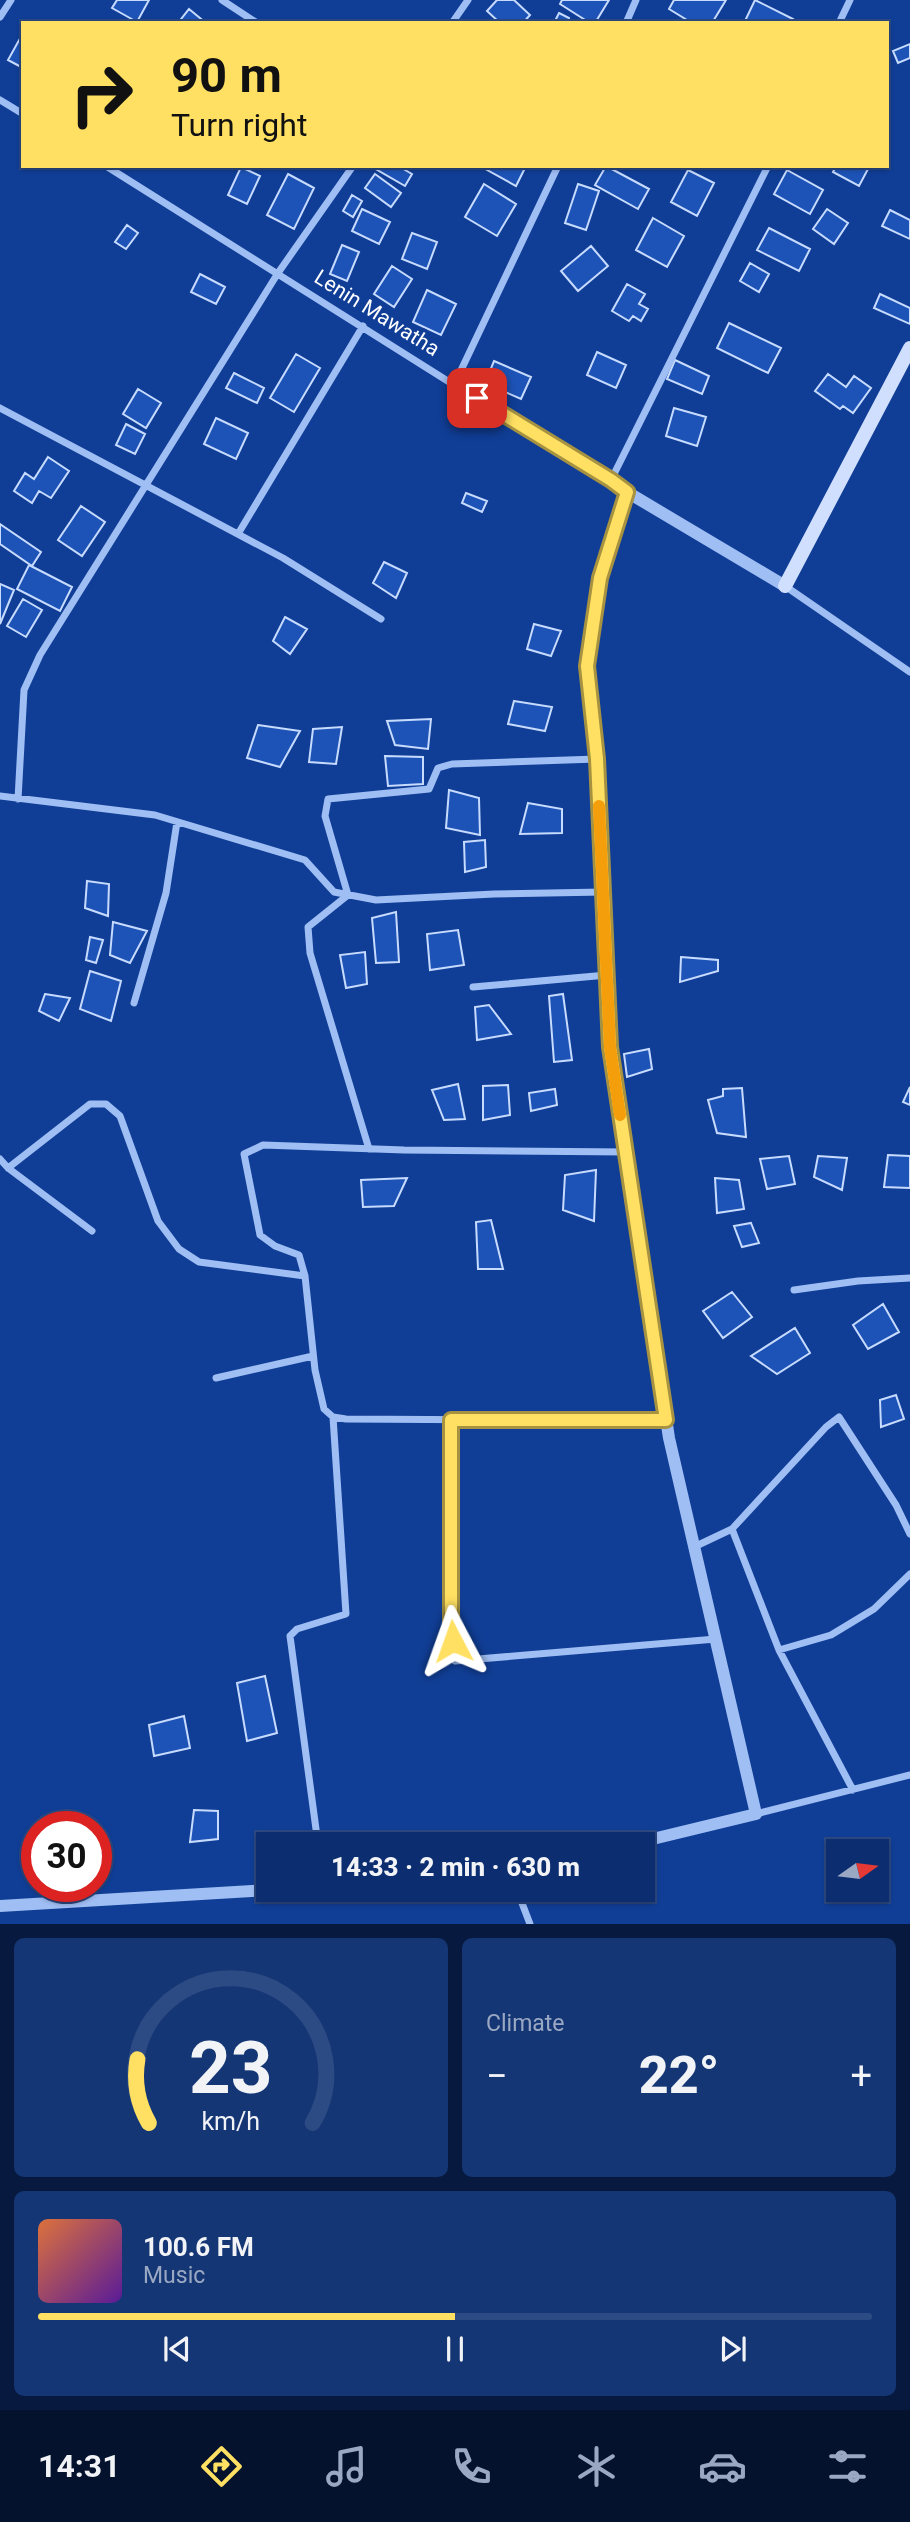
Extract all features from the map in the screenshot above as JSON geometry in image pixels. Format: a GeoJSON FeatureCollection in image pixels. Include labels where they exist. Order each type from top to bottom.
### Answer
{"type":"FeatureCollection","features":[{"type":"Feature","properties":{"kind":"main road"},"geometry":{"type":"LineString","coordinates":[[785,586],[910,348]]}},
{"type":"Feature","properties":{"kind":"street"},"geometry":{"type":"LineString","coordinates":[[0,17],[11,0]]}},
{"type":"Feature","properties":{"kind":"street"},"geometry":{"type":"LineString","coordinates":[[222,0],[254,21]]}},
{"type":"Feature","properties":{"kind":"street"},"geometry":{"type":"LineString","coordinates":[[454,21],[468,0]]}},
{"type":"Feature","properties":{"kind":"street"},"geometry":{"type":"LineString","coordinates":[[627,21],[636,0]]}},
{"type":"Feature","properties":{"kind":"street"},"geometry":{"type":"LineString","coordinates":[[840,21],[850,0]]}},
{"type":"Feature","properties":{"kind":"street"},"geometry":{"type":"LineString","coordinates":[[0,100],[21,113]]}},
{"type":"Feature","properties":{"kind":"street","name":"Lenin Mawatha"},"geometry":{"type":"LineString","coordinates":[[109,168],[454,385],[785,586],[910,672]]}},
{"type":"Feature","properties":{"kind":"street"},"geometry":{"type":"LineString","coordinates":[[18,799],[24,690],[40,655],[278,273],[352,168]]}},
{"type":"Feature","properties":{"kind":"street"},"geometry":{"type":"LineString","coordinates":[[454,385],[557,168]]}},
{"type":"Feature","properties":{"kind":"street"},"geometry":{"type":"LineString","coordinates":[[611,480],[767,168]]}},
{"type":"Feature","properties":{"kind":"street"},"geometry":{"type":"LineString","coordinates":[[238,534],[363,326]]}},
{"type":"Feature","properties":{"kind":"street"},"geometry":{"type":"LineString","coordinates":[[0,408],[284,558],[381,619]]}},
{"type":"Feature","properties":{"kind":"street"},"geometry":{"type":"LineString","coordinates":[[627,492],[600,578],[587,666],[597,759],[610,1047],[666,1420],[756,1814]]}},
{"type":"Feature","properties":{"kind":"street"},"geometry":{"type":"LineString","coordinates":[[348,895],[325,816],[328,799],[429,789],[438,768],[452,764],[597,759]]}},
{"type":"Feature","properties":{"kind":"street"},"geometry":{"type":"LineString","coordinates":[[0,796],[155,815],[304,860],[334,892],[376,900],[603,892]]}},
{"type":"Feature","properties":{"kind":"street"},"geometry":{"type":"LineString","coordinates":[[134,1003],[166,893],[177,822]]}},
{"type":"Feature","properties":{"kind":"street"},"geometry":{"type":"LineString","coordinates":[[348,895],[308,927],[310,953],[369,1149]]}},
{"type":"Feature","properties":{"kind":"street"},"geometry":{"type":"LineString","coordinates":[[472,987],[607,975]]}},
{"type":"Feature","properties":{"kind":"street"},"geometry":{"type":"LineString","coordinates":[[8,1168],[90,1104],[106,1104],[120,1116],[158,1220],[179,1249],[199,1262],[305,1276]]}},
{"type":"Feature","properties":{"kind":"street"},"geometry":{"type":"LineString","coordinates":[[626,1152],[369,1149],[263,1144],[244,1154],[260,1235],[275,1246],[299,1255],[305,1276],[313,1356],[324,1409],[333,1417],[666,1420]]}},
{"type":"Feature","properties":{"kind":"street"},"geometry":{"type":"LineString","coordinates":[[0,1159],[8,1168],[92,1231]]}},
{"type":"Feature","properties":{"kind":"street"},"geometry":{"type":"LineString","coordinates":[[794,1290],[858,1281],[910,1278]]}},
{"type":"Feature","properties":{"kind":"street"},"geometry":{"type":"LineString","coordinates":[[216,1378],[313,1356]]}},
{"type":"Feature","properties":{"kind":"street"},"geometry":{"type":"LineString","coordinates":[[316,1832],[290,1636],[297,1629],[346,1614],[333,1417]]}},
{"type":"Feature","properties":{"kind":"street"},"geometry":{"type":"LineString","coordinates":[[694,1547],[732,1529],[826,1427],[839,1417],[896,1505],[910,1534]]}},
{"type":"Feature","properties":{"kind":"street"},"geometry":{"type":"LineString","coordinates":[[451,1420],[451,1621],[456,1661],[716,1639]]}},
{"type":"Feature","properties":{"kind":"street"},"geometry":{"type":"LineString","coordinates":[[732,1529],[779,1650],[853,1790]]}},
{"type":"Feature","properties":{"kind":"street"},"geometry":{"type":"LineString","coordinates":[[779,1650],[831,1635],[874,1609],[910,1574]]}},
{"type":"Feature","properties":{"kind":"street"},"geometry":{"type":"LineString","coordinates":[[655,1838],[910,1775]]}},
{"type":"Feature","properties":{"kind":"street"},"geometry":{"type":"LineString","coordinates":[[0,1906],[256,1890]]}},
{"type":"Feature","properties":{"kind":"street"},"geometry":{"type":"LineString","coordinates":[[522,1902],[530,1923]]}},
{"type":"Feature","properties":{"kind":"building"},"geometry":{"type":"Polygon","coordinates":[[[117,0],[149,0],[138,21],[112,8],[117,0]]]}},
{"type":"Feature","properties":{"kind":"building"},"geometry":{"type":"Polygon","coordinates":[[[497,0],[514,0],[530,15],[525,21],[498,21],[487,11],[497,0]]]}},
{"type":"Feature","properties":{"kind":"building"},"geometry":{"type":"Polygon","coordinates":[[[562,0],[609,0],[596,21],[587,21],[560,4],[562,0]]]}},
{"type":"Feature","properties":{"kind":"building"},"geometry":{"type":"Polygon","coordinates":[[[674,0],[726,0],[713,21],[689,21],[669,9],[674,0]]]}},
{"type":"Feature","properties":{"kind":"building"},"geometry":{"type":"Polygon","coordinates":[[[755,0],[793,19],[792,21],[745,21],[755,0]]]}},
{"type":"Feature","properties":{"kind":"building"},"geometry":{"type":"Polygon","coordinates":[[[189,9],[204,21],[180,21],[189,9]]]}},
{"type":"Feature","properties":{"kind":"building"},"geometry":{"type":"Polygon","coordinates":[[[559,13],[569,18],[568,21],[555,21],[559,13]]]}},
{"type":"Feature","properties":{"kind":"building"},"geometry":{"type":"Polygon","coordinates":[[[21,37],[21,67],[8,60],[21,37]]]}},
{"type":"Feature","properties":{"kind":"building"},"geometry":{"type":"Polygon","coordinates":[[[910,44],[910,58],[898,63],[893,51],[910,44]]]}},
{"type":"Feature","properties":{"kind":"building"},"geometry":{"type":"Polygon","coordinates":[[[241,168],[260,176],[247,204],[228,195],[241,168]]]}},
{"type":"Feature","properties":{"kind":"building"},"geometry":{"type":"Polygon","coordinates":[[[374,168],[402,168],[412,174],[405,186],[374,168]]]}},
{"type":"Feature","properties":{"kind":"building"},"geometry":{"type":"Polygon","coordinates":[[[484,168],[525,168],[516,186],[484,168]]]}},
{"type":"Feature","properties":{"kind":"building"},"geometry":{"type":"Polygon","coordinates":[[[605,168],[610,168],[649,189],[638,209],[595,185],[605,168]]]}},
{"type":"Feature","properties":{"kind":"building"},"geometry":{"type":"Polygon","coordinates":[[[835,168],[868,169],[859,186],[833,172],[835,168]]]}},
{"type":"Feature","properties":{"kind":"building"},"geometry":{"type":"Polygon","coordinates":[[[688,170],[714,183],[697,216],[671,202],[688,170]]]}},
{"type":"Feature","properties":{"kind":"building"},"geometry":{"type":"Polygon","coordinates":[[[787,170],[823,190],[810,214],[774,194],[787,170]]]}},
{"type":"Feature","properties":{"kind":"building"},"geometry":{"type":"Polygon","coordinates":[[[288,174],[314,188],[294,229],[267,215],[288,174]]]}},
{"type":"Feature","properties":{"kind":"building"},"geometry":{"type":"Polygon","coordinates":[[[375,174],[401,193],[391,207],[365,188],[375,174]]]}},
{"type":"Feature","properties":{"kind":"building"},"geometry":{"type":"Polygon","coordinates":[[[484,184],[516,204],[497,236],[465,217],[484,184]]]}},
{"type":"Feature","properties":{"kind":"building"},"geometry":{"type":"Polygon","coordinates":[[[578,184],[599,191],[586,230],[565,223],[578,184]]]}},
{"type":"Feature","properties":{"kind":"building"},"geometry":{"type":"Polygon","coordinates":[[[352,195],[362,201],[353,217],[343,211],[352,195]]]}},
{"type":"Feature","properties":{"kind":"building"},"geometry":{"type":"Polygon","coordinates":[[[362,209],[390,222],[379,244],[352,231],[362,209]]]}},
{"type":"Feature","properties":{"kind":"building"},"geometry":{"type":"Polygon","coordinates":[[[827,209],[848,223],[834,244],[813,229],[827,209]]]}},
{"type":"Feature","properties":{"kind":"building"},"geometry":{"type":"Polygon","coordinates":[[[890,210],[910,220],[910,239],[882,226],[890,210]]]}},
{"type":"Feature","properties":{"kind":"building"},"geometry":{"type":"Polygon","coordinates":[[[653,218],[684,236],[667,267],[636,250],[653,218]]]}},
{"type":"Feature","properties":{"kind":"building"},"geometry":{"type":"Polygon","coordinates":[[[127,225],[138,233],[126,249],[115,242],[127,225]]]}},
{"type":"Feature","properties":{"kind":"building"},"geometry":{"type":"Polygon","coordinates":[[[769,228],[810,249],[799,271],[757,250],[769,228]]]}},
{"type":"Feature","properties":{"kind":"building"},"geometry":{"type":"Polygon","coordinates":[[[412,233],[437,242],[427,269],[402,259],[412,233]]]}},
{"type":"Feature","properties":{"kind":"building"},"geometry":{"type":"Polygon","coordinates":[[[342,245],[359,252],[347,281],[330,274],[342,245]]]}},
{"type":"Feature","properties":{"kind":"building"},"geometry":{"type":"Polygon","coordinates":[[[591,246],[608,266],[578,291],[561,271],[591,246]]]}},
{"type":"Feature","properties":{"kind":"building"},"geometry":{"type":"Polygon","coordinates":[[[750,263],[769,274],[759,292],[740,281],[750,263]]]}},
{"type":"Feature","properties":{"kind":"building"},"geometry":{"type":"Polygon","coordinates":[[[392,266],[412,279],[394,307],[374,294],[392,266]]]}},
{"type":"Feature","properties":{"kind":"building"},"geometry":{"type":"Polygon","coordinates":[[[200,274],[225,287],[216,304],[191,292],[200,274]]]}},
{"type":"Feature","properties":{"kind":"building"},"geometry":{"type":"Polygon","coordinates":[[[627,284],[645,294],[639,304],[648,309],[641,321],[633,316],[629,321],[612,311],[627,284]]]}},
{"type":"Feature","properties":{"kind":"building"},"geometry":{"type":"Polygon","coordinates":[[[427,290],[456,304],[441,335],[413,322],[427,290]]]}},
{"type":"Feature","properties":{"kind":"building"},"geometry":{"type":"Polygon","coordinates":[[[880,294],[910,308],[910,324],[874,308],[880,294]]]}},
{"type":"Feature","properties":{"kind":"building"},"geometry":{"type":"Polygon","coordinates":[[[729,323],[781,348],[768,373],[717,348],[729,323]]]}},
{"type":"Feature","properties":{"kind":"building"},"geometry":{"type":"Polygon","coordinates":[[[597,352],[626,365],[616,388],[587,375],[597,352]]]}},
{"type":"Feature","properties":{"kind":"building"},"geometry":{"type":"Polygon","coordinates":[[[296,354],[320,368],[294,412],[270,398],[296,354]]]}},
{"type":"Feature","properties":{"kind":"building"},"geometry":{"type":"Polygon","coordinates":[[[675,360],[709,376],[702,394],[667,379],[675,360]]]}},
{"type":"Feature","properties":{"kind":"building"},"geometry":{"type":"Polygon","coordinates":[[[494,361],[531,377],[521,399],[485,383],[494,361]]]}},
{"type":"Feature","properties":{"kind":"building"},"geometry":{"type":"Polygon","coordinates":[[[234,373],[264,388],[257,403],[226,388],[234,373]]]}},
{"type":"Feature","properties":{"kind":"building"},"geometry":{"type":"Polygon","coordinates":[[[828,374],[846,387],[854,376],[871,388],[853,413],[843,406],[840,409],[815,391],[828,374]]]}},
{"type":"Feature","properties":{"kind":"building"},"geometry":{"type":"Polygon","coordinates":[[[138,389],[161,403],[146,428],[123,414],[138,389]]]}},
{"type":"Feature","properties":{"kind":"building"},"geometry":{"type":"Polygon","coordinates":[[[674,408],[706,417],[697,446],[666,436],[674,408]]]}},
{"type":"Feature","properties":{"kind":"building"},"geometry":{"type":"Polygon","coordinates":[[[216,418],[248,433],[236,459],[204,444],[216,418]]]}},
{"type":"Feature","properties":{"kind":"building"},"geometry":{"type":"Polygon","coordinates":[[[126,424],[145,434],[135,454],[116,445],[126,424]]]}},
{"type":"Feature","properties":{"kind":"building"},"geometry":{"type":"Polygon","coordinates":[[[48,457],[69,471],[51,498],[39,491],[32,503],[14,491],[25,473],[34,479],[48,457]]]}},
{"type":"Feature","properties":{"kind":"building"},"geometry":{"type":"Polygon","coordinates":[[[466,493],[487,501],[482,512],[462,503],[466,493]]]}},
{"type":"Feature","properties":{"kind":"building"},"geometry":{"type":"Polygon","coordinates":[[[81,506],[105,522],[82,556],[58,540],[81,506]]]}},
{"type":"Feature","properties":{"kind":"building"},"geometry":{"type":"Polygon","coordinates":[[[0,524],[41,552],[32,566],[0,544],[0,524]]]}},
{"type":"Feature","properties":{"kind":"building"},"geometry":{"type":"Polygon","coordinates":[[[384,562],[407,573],[396,598],[373,583],[384,562]]]}},
{"type":"Feature","properties":{"kind":"building"},"geometry":{"type":"Polygon","coordinates":[[[29,565],[72,587],[60,611],[17,589],[29,565]]]}},
{"type":"Feature","properties":{"kind":"building"},"geometry":{"type":"Polygon","coordinates":[[[0,584],[14,590],[0,624],[0,584]]]}},
{"type":"Feature","properties":{"kind":"building"},"geometry":{"type":"Polygon","coordinates":[[[23,599],[42,610],[26,637],[7,626],[23,599]]]}},
{"type":"Feature","properties":{"kind":"building"},"geometry":{"type":"Polygon","coordinates":[[[285,617],[307,629],[290,654],[273,641],[285,617]]]}},
{"type":"Feature","properties":{"kind":"building"},"geometry":{"type":"Polygon","coordinates":[[[534,624],[561,631],[551,656],[527,649],[534,624]]]}},
{"type":"Feature","properties":{"kind":"building"},"geometry":{"type":"Polygon","coordinates":[[[514,701],[552,707],[545,731],[508,724],[514,701]]]}},
{"type":"Feature","properties":{"kind":"building"},"geometry":{"type":"Polygon","coordinates":[[[431,719],[428,749],[395,745],[387,721],[431,719]]]}},
{"type":"Feature","properties":{"kind":"building"},"geometry":{"type":"Polygon","coordinates":[[[258,725],[300,731],[280,767],[247,758],[258,725]]]}},
{"type":"Feature","properties":{"kind":"building"},"geometry":{"type":"Polygon","coordinates":[[[342,727],[336,764],[309,762],[313,729],[342,727]]]}},
{"type":"Feature","properties":{"kind":"building"},"geometry":{"type":"Polygon","coordinates":[[[385,756],[423,757],[423,784],[388,786],[385,756]]]}},
{"type":"Feature","properties":{"kind":"building"},"geometry":{"type":"Polygon","coordinates":[[[449,790],[479,798],[480,835],[446,828],[449,790]]]}},
{"type":"Feature","properties":{"kind":"building"},"geometry":{"type":"Polygon","coordinates":[[[528,803],[562,809],[562,833],[520,834],[528,803]]]}},
{"type":"Feature","properties":{"kind":"building"},"geometry":{"type":"Polygon","coordinates":[[[485,840],[486,867],[465,872],[464,842],[485,840]]]}},
{"type":"Feature","properties":{"kind":"building"},"geometry":{"type":"Polygon","coordinates":[[[87,881],[109,884],[108,916],[85,908],[87,881]]]}},
{"type":"Feature","properties":{"kind":"building"},"geometry":{"type":"Polygon","coordinates":[[[396,912],[399,962],[376,963],[372,918],[396,912]]]}},
{"type":"Feature","properties":{"kind":"building"},"geometry":{"type":"Polygon","coordinates":[[[113,922],[147,931],[130,963],[110,955],[113,922]]]}},
{"type":"Feature","properties":{"kind":"building"},"geometry":{"type":"Polygon","coordinates":[[[458,930],[464,965],[430,970],[427,934],[458,930]]]}},
{"type":"Feature","properties":{"kind":"building"},"geometry":{"type":"Polygon","coordinates":[[[90,937],[103,940],[96,963],[86,960],[90,937]]]}},
{"type":"Feature","properties":{"kind":"building"},"geometry":{"type":"Polygon","coordinates":[[[365,952],[367,984],[346,988],[340,955],[365,952]]]}},
{"type":"Feature","properties":{"kind":"building"},"geometry":{"type":"Polygon","coordinates":[[[681,957],[718,960],[718,971],[680,982],[681,957]]]}},
{"type":"Feature","properties":{"kind":"building"},"geometry":{"type":"Polygon","coordinates":[[[90,971],[121,981],[111,1021],[80,1009],[90,971]]]}},
{"type":"Feature","properties":{"kind":"building"},"geometry":{"type":"Polygon","coordinates":[[[45,994],[70,998],[59,1021],[39,1011],[45,994]]]}},
{"type":"Feature","properties":{"kind":"building"},"geometry":{"type":"Polygon","coordinates":[[[563,994],[572,1060],[554,1062],[549,996],[563,994]]]}},
{"type":"Feature","properties":{"kind":"building"},"geometry":{"type":"Polygon","coordinates":[[[489,1005],[511,1034],[477,1040],[475,1007],[489,1005]]]}},
{"type":"Feature","properties":{"kind":"building"},"geometry":{"type":"Polygon","coordinates":[[[649,1049],[652,1069],[627,1077],[624,1054],[649,1049]]]}},
{"type":"Feature","properties":{"kind":"building"},"geometry":{"type":"Polygon","coordinates":[[[458,1084],[465,1119],[444,1120],[432,1090],[458,1084]]]}},
{"type":"Feature","properties":{"kind":"building"},"geometry":{"type":"Polygon","coordinates":[[[508,1085],[510,1115],[483,1120],[483,1086],[508,1085]]]}},
{"type":"Feature","properties":{"kind":"building"},"geometry":{"type":"Polygon","coordinates":[[[910,1087],[910,1105],[903,1102],[910,1087]]]}},
{"type":"Feature","properties":{"kind":"building"},"geometry":{"type":"Polygon","coordinates":[[[742,1088],[746,1137],[717,1133],[708,1100],[723,1096],[723,1089],[742,1088]]]}},
{"type":"Feature","properties":{"kind":"building"},"geometry":{"type":"Polygon","coordinates":[[[555,1089],[557,1105],[531,1111],[529,1093],[555,1089]]]}},
{"type":"Feature","properties":{"kind":"building"},"geometry":{"type":"Polygon","coordinates":[[[888,1155],[910,1156],[910,1188],[884,1187],[888,1155]]]}},
{"type":"Feature","properties":{"kind":"building"},"geometry":{"type":"Polygon","coordinates":[[[789,1156],[795,1184],[767,1189],[760,1159],[789,1156]]]}},
{"type":"Feature","properties":{"kind":"building"},"geometry":{"type":"Polygon","coordinates":[[[818,1156],[847,1158],[842,1190],[814,1177],[818,1156]]]}},
{"type":"Feature","properties":{"kind":"building"},"geometry":{"type":"Polygon","coordinates":[[[596,1170],[594,1221],[563,1210],[565,1175],[596,1170]]]}},
{"type":"Feature","properties":{"kind":"building"},"geometry":{"type":"Polygon","coordinates":[[[407,1178],[394,1206],[363,1207],[361,1180],[407,1178]]]}},
{"type":"Feature","properties":{"kind":"building"},"geometry":{"type":"Polygon","coordinates":[[[715,1178],[739,1180],[744,1209],[717,1213],[715,1178]]]}},
{"type":"Feature","properties":{"kind":"building"},"geometry":{"type":"Polygon","coordinates":[[[491,1220],[503,1269],[478,1269],[476,1222],[491,1220]]]}},
{"type":"Feature","properties":{"kind":"building"},"geometry":{"type":"Polygon","coordinates":[[[751,1223],[759,1243],[742,1247],[734,1226],[751,1223]]]}},
{"type":"Feature","properties":{"kind":"building"},"geometry":{"type":"Polygon","coordinates":[[[732,1292],[752,1317],[723,1338],[703,1311],[732,1292]]]}},
{"type":"Feature","properties":{"kind":"building"},"geometry":{"type":"Polygon","coordinates":[[[883,1304],[899,1332],[868,1349],[853,1325],[883,1304]]]}},
{"type":"Feature","properties":{"kind":"building"},"geometry":{"type":"Polygon","coordinates":[[[795,1328],[810,1353],[777,1374],[751,1356],[795,1328]]]}},
{"type":"Feature","properties":{"kind":"building"},"geometry":{"type":"Polygon","coordinates":[[[896,1395],[904,1419],[881,1427],[880,1400],[896,1395]]]}},
{"type":"Feature","properties":{"kind":"building"},"geometry":{"type":"Polygon","coordinates":[[[265,1676],[277,1733],[247,1741],[237,1683],[265,1676]]]}},
{"type":"Feature","properties":{"kind":"building"},"geometry":{"type":"Polygon","coordinates":[[[184,1716],[190,1748],[154,1756],[149,1725],[184,1716]]]}},
{"type":"Feature","properties":{"kind":"building"},"geometry":{"type":"Polygon","coordinates":[[[194,1810],[218,1811],[218,1839],[190,1842],[194,1810]]]}},
{"type":"Feature","properties":{"kind":"slow traffic"},"geometry":{"type":"LineString","coordinates":[[599,806],[610,1047],[620,1115]]}},
{"type":"Feature","properties":{"kind":"route"},"geometry":{"type":"LineString","coordinates":[[453,1641],[451,1420],[666,1420],[610,1047],[597,759],[587,666],[600,578],[627,492],[477,398]]}}]}
